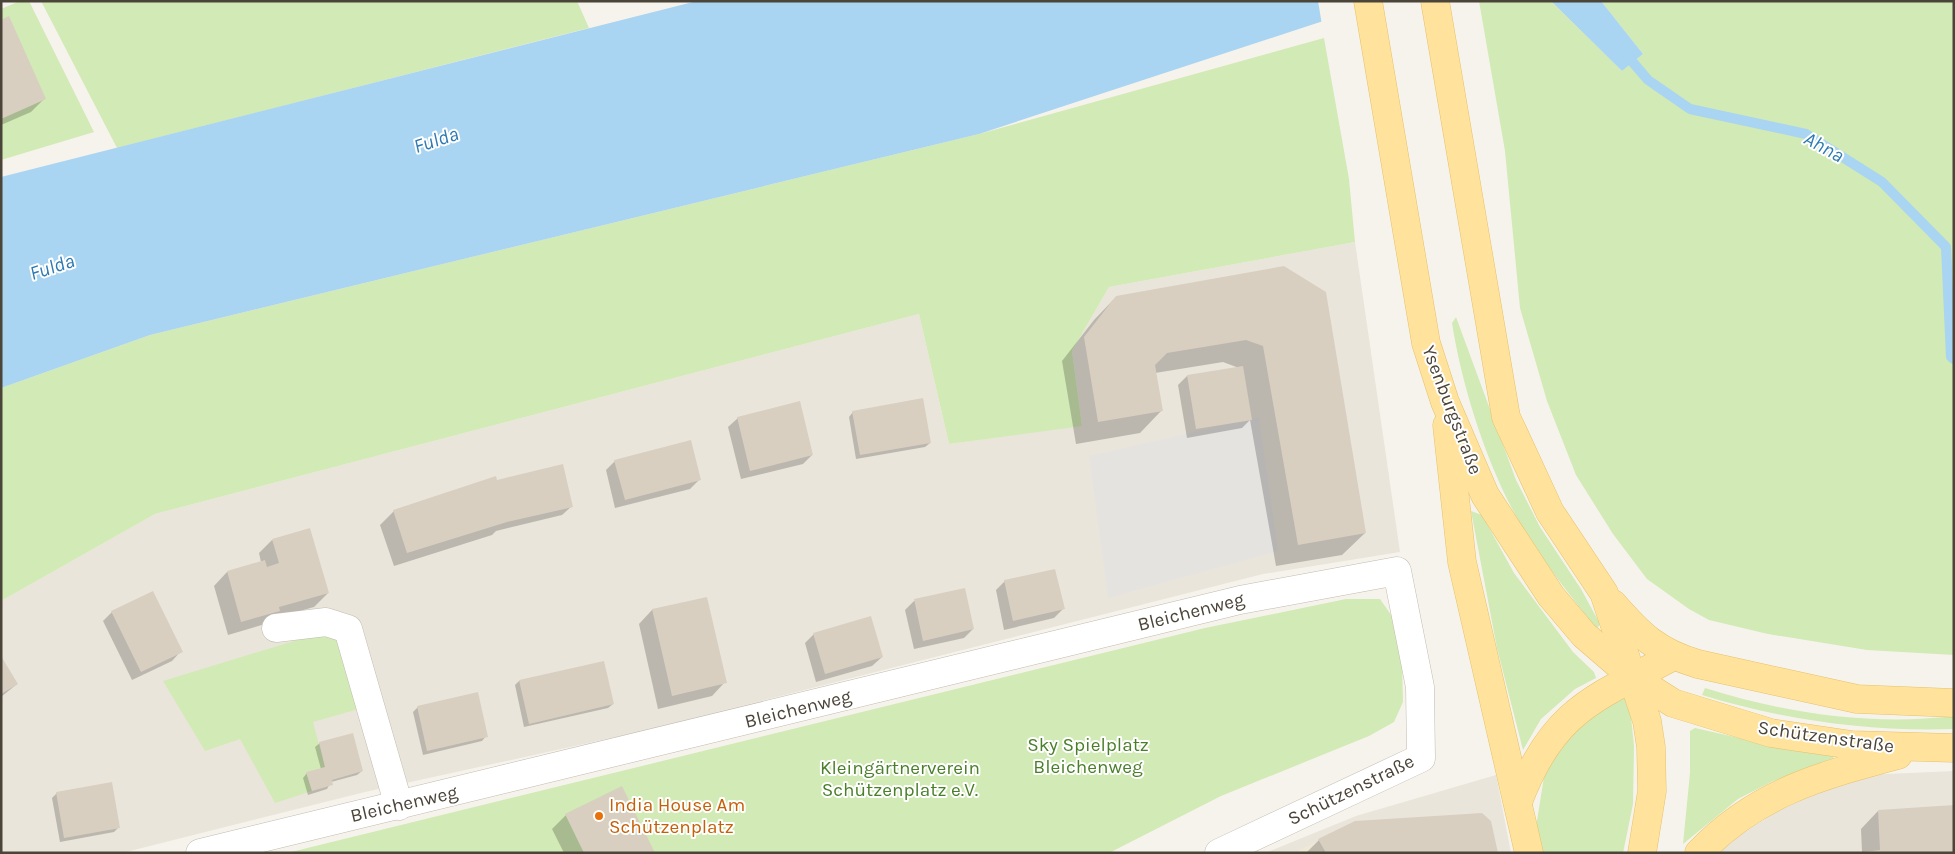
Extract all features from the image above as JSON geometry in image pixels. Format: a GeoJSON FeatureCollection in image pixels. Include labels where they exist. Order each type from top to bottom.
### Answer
{"type":"FeatureCollection","features":[{"type":"Feature","properties":{"kind":"main road","name":"Ysenburgstraße"},"geometry":{"type":"LineString","coordinates":[[1368,1],[1426,343],[1445,402],[1485,495],[1546,589],[1584,635],[1634,678]]}},
{"type":"Feature","properties":{"kind":"main road"},"geometry":{"type":"LineString","coordinates":[[1435,1],[1506,417],[1550,512],[1604,593],[1634,628],[1672,657],[1729,672],[1857,699],[1954,703]]}},
{"type":"Feature","properties":{"kind":"main road"},"geometry":{"type":"LineString","coordinates":[[1445,402],[1462,562],[1529,853]]}},
{"type":"Feature","properties":{"kind":"main road"},"geometry":{"type":"LineString","coordinates":[[1604,593],[1647,721],[1652,774],[1649,815],[1642,853]]}},
{"type":"Feature","properties":{"kind":"main road"},"geometry":{"type":"LineString","coordinates":[[1518,802],[1532,767],[1562,725],[1583,705],[1607,690],[1634,678],[1672,657]]}},
{"type":"Feature","properties":{"kind":"main road","name":"Schützenstraße"},"geometry":{"type":"LineString","coordinates":[[1634,678],[1673,703],[1771,733],[1852,745],[1920,749],[1954,748]]}},
{"type":"Feature","properties":{"kind":"main road"},"geometry":{"type":"LineString","coordinates":[[1698,853],[1720,831],[1743,813],[1771,798],[1835,774],[1920,749]]}},
{"type":"Feature","properties":{"kind":"street","name":"Bleichenweg"},"geometry":{"type":"LineString","coordinates":[[200,853],[1240,600],[1397,570]]}},
{"type":"Feature","properties":{"kind":"street","name":"Schützenstraße"},"geometry":{"type":"LineString","coordinates":[[1219,853],[1421,758],[1420,687],[1397,570]]}},
{"type":"Feature","properties":{"kind":"street"},"geometry":{"type":"LineString","coordinates":[[276,628],[326,622],[348,629],[399,806]]}},
{"type":"Feature","properties":{"kind":"shaded area"},"geometry":{"type":"Polygon","coordinates":[[[1355,242],[1400,552],[1263,574],[634,733],[365,792],[122,853],[1,853],[1,601],[155,514],[919,314],[949,444],[1082,425],[1072,351],[1109,287],[1355,242]]]}},
{"type":"Feature","properties":{"kind":"shaded area"},"geometry":{"type":"Polygon","coordinates":[[[1259,417],[1278,551],[1108,598],[1089,456],[1259,417]]]}},
{"type":"Feature","properties":{"kind":"shaded area"},"geometry":{"type":"Polygon","coordinates":[[[1954,771],[1954,853],[1716,853],[1720,848],[1784,807],[1865,775],[1954,771]]]}},
{"type":"Feature","properties":{"kind":"shaded area"},"geometry":{"type":"Polygon","coordinates":[[[1496,775],[1511,853],[1265,853],[1356,816],[1496,775]]]}},
{"type":"Feature","properties":{"kind":"shaded area"},"geometry":{"type":"Polygon","coordinates":[[[1318,841],[1324,853],[1294,853],[1318,841]]]}},
{"type":"Feature","properties":{"kind":"green space"},"geometry":{"type":"Polygon","coordinates":[[[20,1],[29,1],[94,132],[1,160],[1,9],[20,1]]]}},
{"type":"Feature","properties":{"kind":"green space"},"geometry":{"type":"Polygon","coordinates":[[[41,1],[577,1],[589,28],[117,148],[41,1]]]}},
{"type":"Feature","properties":{"kind":"green space"},"geometry":{"type":"Polygon","coordinates":[[[1479,1],[1551,1],[1622,71],[1643,54],[1601,1],[1954,1],[1954,655],[1867,650],[1768,634],[1709,620],[1689,609],[1647,579],[1613,534],[1576,475],[1547,401],[1520,308],[1505,151],[1479,1]]]}},
{"type":"Feature","properties":{"kind":"green space"},"geometry":{"type":"Polygon","coordinates":[[[1324,38],[1349,179],[1355,242],[1109,287],[1072,351],[1082,426],[949,444],[919,314],[155,514],[1,601],[1,388],[150,335],[979,134],[1324,38]]]}},
{"type":"Feature","properties":{"kind":"green space"},"geometry":{"type":"Polygon","coordinates":[[[1456,317],[1516,480],[1540,527],[1581,589],[1600,624],[1597,629],[1531,541],[1504,492],[1481,436],[1464,378],[1452,323],[1456,317]]]}},
{"type":"Feature","properties":{"kind":"green space"},"geometry":{"type":"Polygon","coordinates":[[[1471,511],[1482,515],[1514,573],[1573,652],[1594,672],[1596,678],[1575,689],[1541,719],[1523,750],[1497,648],[1471,511]]]}},
{"type":"Feature","properties":{"kind":"green space"},"geometry":{"type":"Polygon","coordinates":[[[1346,599],[1380,599],[1396,622],[1402,665],[1403,702],[1394,722],[1369,736],[1221,796],[1109,853],[287,853],[1205,628],[1346,599]]]}},
{"type":"Feature","properties":{"kind":"green space"},"geometry":{"type":"Polygon","coordinates":[[[320,633],[343,642],[362,708],[313,722],[325,767],[306,772],[312,791],[275,803],[240,739],[205,751],[163,681],[320,633]]]}},
{"type":"Feature","properties":{"kind":"green space"},"geometry":{"type":"Polygon","coordinates":[[[1705,688],[1766,704],[1828,715],[1891,719],[1923,719],[1954,716],[1954,729],[1859,726],[1795,718],[1702,695],[1705,688]]]}},
{"type":"Feature","properties":{"kind":"green space"},"geometry":{"type":"Polygon","coordinates":[[[1622,696],[1629,698],[1634,746],[1633,804],[1623,853],[1542,853],[1536,827],[1544,777],[1559,749],[1583,720],[1622,696]]]}},
{"type":"Feature","properties":{"kind":"green space"},"geometry":{"type":"Polygon","coordinates":[[[1695,728],[1783,748],[1833,755],[1834,761],[1773,781],[1738,799],[1683,844],[1690,773],[1690,731],[1695,728]]]}},
{"type":"Feature","properties":{"kind":"water","name":"Fulda"},"geometry":{"type":"Polygon","coordinates":[[[697,1],[1384,1],[979,134],[150,335],[1,388],[1,177],[697,1]]]}},
{"type":"Feature","properties":{"kind":"water"},"geometry":{"type":"Polygon","coordinates":[[[1551,1],[1601,1],[1643,54],[1622,71],[1551,1]]]}},
{"type":"Feature","properties":{"kind":"pier"},"geometry":{"type":"Polygon","coordinates":[[[1318,1],[1387,1],[1328,21],[1322,25],[1318,1]]]}},
{"type":"Feature","properties":{"kind":"building"},"geometry":{"type":"Polygon","coordinates":[[[9,16],[46,99],[1,119],[1,20],[9,16]]]}},
{"type":"Feature","properties":{"kind":"building"},"geometry":{"type":"Polygon","coordinates":[[[1284,266],[1326,292],[1366,533],[1298,545],[1263,346],[1246,340],[1167,353],[1155,365],[1163,411],[1098,422],[1084,337],[1116,296],[1284,266]]]}},
{"type":"Feature","properties":{"kind":"building"},"geometry":{"type":"Polygon","coordinates":[[[1243,366],[1252,420],[1196,429],[1187,375],[1243,366]]]}},
{"type":"Feature","properties":{"kind":"building"},"geometry":{"type":"Polygon","coordinates":[[[923,398],[931,443],[860,455],[852,411],[923,398]]]}},
{"type":"Feature","properties":{"kind":"building"},"geometry":{"type":"Polygon","coordinates":[[[800,401],[813,455],[750,471],[737,417],[800,401]]]}},
{"type":"Feature","properties":{"kind":"building"},"geometry":{"type":"Polygon","coordinates":[[[691,440],[701,480],[625,500],[614,460],[691,440]]]}},
{"type":"Feature","properties":{"kind":"building"},"geometry":{"type":"Polygon","coordinates":[[[563,464],[573,507],[507,522],[407,553],[393,510],[496,476],[497,480],[563,464]]]}},
{"type":"Feature","properties":{"kind":"building"},"geometry":{"type":"Polygon","coordinates":[[[310,528],[329,593],[279,607],[280,611],[241,622],[227,571],[265,560],[267,567],[279,563],[272,539],[310,528]]]}},
{"type":"Feature","properties":{"kind":"building"},"geometry":{"type":"Polygon","coordinates":[[[1055,569],[1065,609],[1013,621],[1004,580],[1055,569]]]}},
{"type":"Feature","properties":{"kind":"building"},"geometry":{"type":"Polygon","coordinates":[[[965,588],[974,629],[923,641],[914,599],[965,588]]]}},
{"type":"Feature","properties":{"kind":"building"},"geometry":{"type":"Polygon","coordinates":[[[153,591],[183,652],[141,672],[111,611],[153,591]]]}},
{"type":"Feature","properties":{"kind":"building"},"geometry":{"type":"Polygon","coordinates":[[[707,597],[727,683],[672,696],[652,609],[707,597]]]}},
{"type":"Feature","properties":{"kind":"building"},"geometry":{"type":"Polygon","coordinates":[[[871,616],[883,657],[825,674],[813,633],[871,616]]]}},
{"type":"Feature","properties":{"kind":"building"},"geometry":{"type":"Polygon","coordinates":[[[1,656],[18,684],[1,694],[1,656]]]}},
{"type":"Feature","properties":{"kind":"building"},"geometry":{"type":"Polygon","coordinates":[[[604,661],[614,704],[529,724],[519,680],[604,661]]]}},
{"type":"Feature","properties":{"kind":"building"},"geometry":{"type":"Polygon","coordinates":[[[478,692],[488,737],[427,751],[417,706],[478,692]]]}},
{"type":"Feature","properties":{"kind":"building"},"geometry":{"type":"Polygon","coordinates":[[[353,733],[363,771],[332,780],[333,785],[312,791],[306,772],[325,767],[319,742],[353,733]]]}},
{"type":"Feature","properties":{"kind":"building"},"geometry":{"type":"Polygon","coordinates":[[[112,782],[120,828],[64,838],[56,792],[112,782]]]}},
{"type":"Feature","properties":{"kind":"building"},"geometry":{"type":"Polygon","coordinates":[[[622,786],[655,853],[584,853],[565,814],[622,786]]]}},
{"type":"Feature","properties":{"kind":"building"},"geometry":{"type":"Polygon","coordinates":[[[1954,805],[1954,853],[1856,853],[1880,850],[1878,810],[1954,805]]]}},
{"type":"Feature","properties":{"kind":"building"},"geometry":{"type":"Polygon","coordinates":[[[1482,813],[1491,821],[1498,853],[1326,853],[1318,839],[1355,821],[1482,813]]]}},
{"type":"Feature","properties":{"kind":"waterway","name":"Ahna"},"geometry":{"type":"LineString","coordinates":[[1624,52],[1648,80],[1690,109],[1806,134],[1882,182],[1946,247],[1951,357],[1954,359]]}},
{"type":"Feature","properties":{"kind":"place","name":"India House Am Schützenplatz"},"geometry":{"type":"Point","coordinates":[599,816]}},
{"type":"Feature","properties":{"kind":"park label","name":"Sky Spielplatz Bleichenweg"},"geometry":{"type":"Point","coordinates":[1088,756]}},
{"type":"Feature","properties":{"kind":"park label","name":"Kleingärtnerverein Schützenplatz e.V."},"geometry":{"type":"Point","coordinates":[900,779]}}]}
